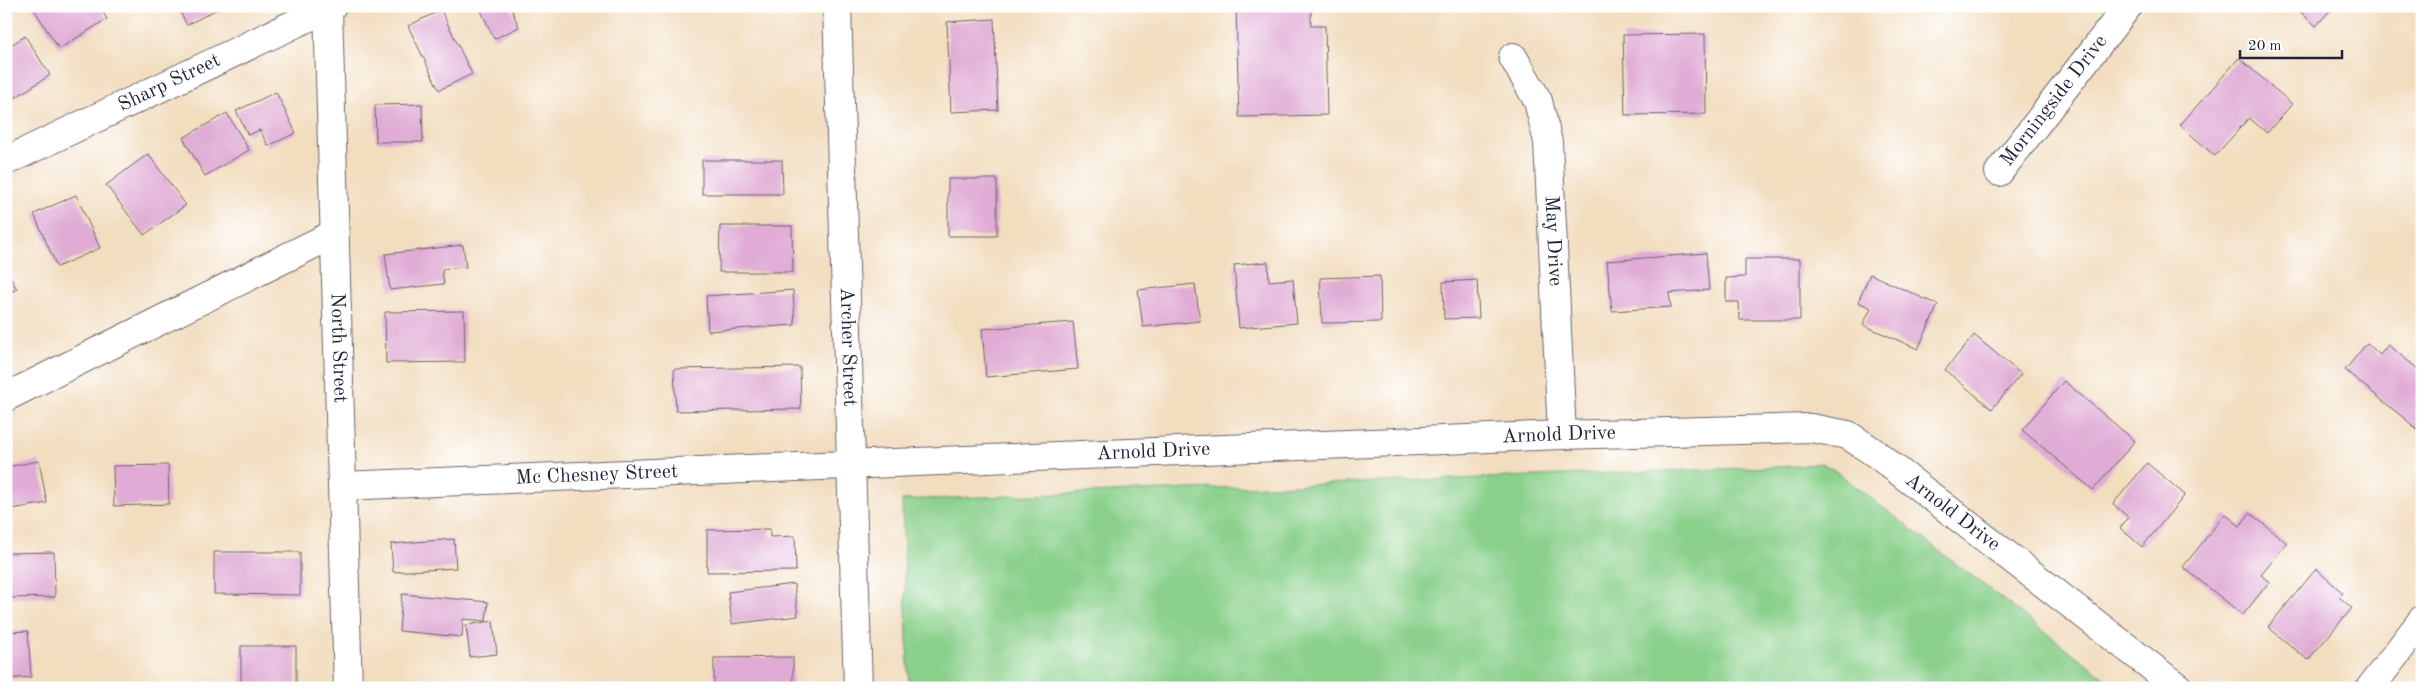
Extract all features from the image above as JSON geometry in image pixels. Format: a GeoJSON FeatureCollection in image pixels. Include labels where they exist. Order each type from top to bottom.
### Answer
{"type":"FeatureCollection","features":[{"type":"Feature","properties":{"kind":"street","name":"Archer Street"},"geometry":{"type":"LineString","coordinates":[[837,6],[858,688]]}},
{"type":"Feature","properties":{"kind":"street","name":"Morningside Drive"},"geometry":{"type":"LineString","coordinates":[[1999,172],[2128,6]]}},
{"type":"Feature","properties":{"kind":"street","name":"Sharp Street"},"geometry":{"type":"LineString","coordinates":[[6,161],[330,7]]}},
{"type":"Feature","properties":{"kind":"street","name":"North Street"},"geometry":{"type":"LineString","coordinates":[[330,7],[334,234],[348,688]]}},
{"type":"Feature","properties":{"kind":"street","name":"May Drive"},"geometry":{"type":"LineString","coordinates":[[1513,57],[1538,101],[1548,142],[1562,435]]}},
{"type":"Feature","properties":{"kind":"street"},"geometry":{"type":"LineString","coordinates":[[6,397],[334,234]]}},
{"type":"Feature","properties":{"kind":"street","name":"Arnold Drive"},"geometry":{"type":"LineString","coordinates":[[851,465],[1562,435],[1811,428],[1848,435],[1875,453],[2180,688]]}},
{"type":"Feature","properties":{"kind":"street","name":"Mc Chesney Street"},"geometry":{"type":"LineString","coordinates":[[342,486],[851,465]]}},
{"type":"Feature","properties":{"kind":"street"},"geometry":{"type":"LineString","coordinates":[[2370,688],[2422,620]]}},
{"type":"Feature","properties":{"kind":"green space"},"geometry":{"type":"Polygon","coordinates":[[[1822,463],[1834,470],[2118,688],[909,688],[902,500],[1798,466],[1822,463]]]}},
{"type":"Feature","properties":{"kind":"building"},"geometry":{"type":"Polygon","coordinates":[[[32,6],[99,6],[107,19],[59,49],[32,6]]]}},
{"type":"Feature","properties":{"kind":"building"},"geometry":{"type":"Polygon","coordinates":[[[177,6],[223,6],[187,25],[177,6]]]}},
{"type":"Feature","properties":{"kind":"building"},"geometry":{"type":"Polygon","coordinates":[[[479,6],[510,6],[519,27],[494,39],[479,6]]]}},
{"type":"Feature","properties":{"kind":"building"},"geometry":{"type":"Polygon","coordinates":[[[1236,6],[1311,6],[1311,26],[1325,26],[1327,115],[1239,117],[1236,6]]]}},
{"type":"Feature","properties":{"kind":"building"},"geometry":{"type":"Polygon","coordinates":[[[2294,6],[2334,6],[2316,26],[2294,6]]]}},
{"type":"Feature","properties":{"kind":"building"},"geometry":{"type":"Polygon","coordinates":[[[441,10],[472,74],[439,90],[408,26],[441,10]]]}},
{"type":"Feature","properties":{"kind":"building"},"geometry":{"type":"Polygon","coordinates":[[[994,19],[998,110],[951,112],[947,22],[994,19]]]}},
{"type":"Feature","properties":{"kind":"building"},"geometry":{"type":"Polygon","coordinates":[[[1705,34],[1706,114],[1625,115],[1623,35],[1705,34]]]}},
{"type":"Feature","properties":{"kind":"building"},"geometry":{"type":"Polygon","coordinates":[[[25,36],[50,75],[13,99],[6,90],[6,48],[25,36]]]}},
{"type":"Feature","properties":{"kind":"building"},"geometry":{"type":"Polygon","coordinates":[[[2239,58],[2292,104],[2267,133],[2249,118],[2215,156],[2180,125],[2239,58]]]}},
{"type":"Feature","properties":{"kind":"building"},"geometry":{"type":"Polygon","coordinates":[[[276,92],[296,133],[268,146],[260,130],[248,135],[236,111],[276,92]]]}},
{"type":"Feature","properties":{"kind":"building"},"geometry":{"type":"Polygon","coordinates":[[[422,104],[423,142],[376,142],[375,105],[422,104]]]}},
{"type":"Feature","properties":{"kind":"building"},"geometry":{"type":"Polygon","coordinates":[[[227,113],[249,150],[205,176],[183,138],[227,113]]]}},
{"type":"Feature","properties":{"kind":"building"},"geometry":{"type":"Polygon","coordinates":[[[148,154],[186,205],[144,235],[106,185],[148,154]]]}},
{"type":"Feature","properties":{"kind":"building"},"geometry":{"type":"Polygon","coordinates":[[[702,160],[782,160],[783,194],[702,194],[702,160]]]}},
{"type":"Feature","properties":{"kind":"building"},"geometry":{"type":"Polygon","coordinates":[[[948,179],[997,179],[997,236],[948,236],[948,179]]]}},
{"type":"Feature","properties":{"kind":"building"},"geometry":{"type":"Polygon","coordinates":[[[76,195],[100,248],[57,267],[34,214],[76,195]]]}},
{"type":"Feature","properties":{"kind":"building"},"geometry":{"type":"Polygon","coordinates":[[[720,226],[792,226],[793,272],[719,272],[720,226]]]}},
{"type":"Feature","properties":{"kind":"building"},"geometry":{"type":"Polygon","coordinates":[[[463,245],[466,267],[442,269],[444,284],[390,290],[385,254],[463,245]]]}},
{"type":"Feature","properties":{"kind":"building"},"geometry":{"type":"Polygon","coordinates":[[[1706,253],[1709,290],[1669,293],[1671,307],[1612,311],[1607,261],[1706,253]]]}},
{"type":"Feature","properties":{"kind":"building"},"geometry":{"type":"Polygon","coordinates":[[[1745,259],[1800,259],[1800,320],[1740,320],[1739,302],[1726,302],[1726,278],[1745,277],[1745,259]]]}},
{"type":"Feature","properties":{"kind":"building"},"geometry":{"type":"Polygon","coordinates":[[[1268,262],[1269,281],[1293,279],[1297,323],[1239,328],[1234,265],[1268,262]]]}},
{"type":"Feature","properties":{"kind":"building"},"geometry":{"type":"Polygon","coordinates":[[[6,270],[17,289],[6,294],[6,270]]]}},
{"type":"Feature","properties":{"kind":"building"},"geometry":{"type":"Polygon","coordinates":[[[1870,274],[1938,305],[1918,349],[1863,325],[1871,308],[1858,302],[1870,274]]]}},
{"type":"Feature","properties":{"kind":"building"},"geometry":{"type":"Polygon","coordinates":[[[1380,276],[1381,322],[1322,323],[1320,278],[1380,276]]]}},
{"type":"Feature","properties":{"kind":"building"},"geometry":{"type":"Polygon","coordinates":[[[1477,280],[1479,318],[1444,319],[1443,282],[1477,280]]]}},
{"type":"Feature","properties":{"kind":"building"},"geometry":{"type":"Polygon","coordinates":[[[1195,284],[1200,321],[1143,327],[1138,290],[1195,284]]]}},
{"type":"Feature","properties":{"kind":"building"},"geometry":{"type":"Polygon","coordinates":[[[793,290],[795,325],[708,331],[706,296],[793,290]]]}},
{"type":"Feature","properties":{"kind":"building"},"geometry":{"type":"Polygon","coordinates":[[[464,311],[465,362],[386,363],[385,312],[464,311]]]}},
{"type":"Feature","properties":{"kind":"building"},"geometry":{"type":"Polygon","coordinates":[[[1073,322],[1078,369],[986,377],[982,329],[1073,322]]]}},
{"type":"Feature","properties":{"kind":"building"},"geometry":{"type":"Polygon","coordinates":[[[1974,335],[2021,374],[1992,409],[1945,370],[1974,335]]]}},
{"type":"Feature","properties":{"kind":"building"},"geometry":{"type":"Polygon","coordinates":[[[2367,343],[2380,355],[2388,345],[2422,372],[2422,433],[2345,370],[2367,343]]]}},
{"type":"Feature","properties":{"kind":"building"},"geometry":{"type":"Polygon","coordinates":[[[800,367],[801,409],[676,411],[674,369],[800,367]]]}},
{"type":"Feature","properties":{"kind":"building"},"geometry":{"type":"Polygon","coordinates":[[[2064,381],[2135,441],[2093,490],[2022,430],[2064,381]]]}},
{"type":"Feature","properties":{"kind":"building"},"geometry":{"type":"Polygon","coordinates":[[[39,461],[47,503],[6,510],[6,467],[39,461]]]}},
{"type":"Feature","properties":{"kind":"building"},"geometry":{"type":"Polygon","coordinates":[[[2147,463],[2185,495],[2142,547],[2120,528],[2128,517],[2113,504],[2147,463]]]}},
{"type":"Feature","properties":{"kind":"building"},"geometry":{"type":"Polygon","coordinates":[[[168,465],[169,504],[114,506],[113,466],[168,465]]]}},
{"type":"Feature","properties":{"kind":"building"},"geometry":{"type":"Polygon","coordinates":[[[2250,513],[2287,543],[2261,575],[2269,582],[2243,615],[2183,567],[2225,514],[2240,526],[2250,513]]]}},
{"type":"Feature","properties":{"kind":"building"},"geometry":{"type":"Polygon","coordinates":[[[770,529],[770,537],[795,536],[796,571],[707,572],[707,530],[770,529]]]}},
{"type":"Feature","properties":{"kind":"building"},"geometry":{"type":"Polygon","coordinates":[[[454,539],[456,568],[393,572],[391,544],[454,539]]]}},
{"type":"Feature","properties":{"kind":"building"},"geometry":{"type":"Polygon","coordinates":[[[54,552],[55,597],[6,598],[6,553],[54,552]]]}},
{"type":"Feature","properties":{"kind":"building"},"geometry":{"type":"Polygon","coordinates":[[[214,552],[300,552],[300,595],[214,594],[214,552]]]}},
{"type":"Feature","properties":{"kind":"building"},"geometry":{"type":"Polygon","coordinates":[[[2316,569],[2343,593],[2339,597],[2352,608],[2308,660],[2268,627],[2316,569]]]}},
{"type":"Feature","properties":{"kind":"building"},"geometry":{"type":"Polygon","coordinates":[[[794,584],[798,616],[732,624],[728,592],[794,584]]]}},
{"type":"Feature","properties":{"kind":"building"},"geometry":{"type":"Polygon","coordinates":[[[402,594],[488,602],[486,621],[463,619],[462,637],[399,631],[402,594]]]}},
{"type":"Feature","properties":{"kind":"building"},"geometry":{"type":"Polygon","coordinates":[[[493,621],[497,654],[470,657],[466,625],[493,621]]]}},
{"type":"Feature","properties":{"kind":"building"},"geometry":{"type":"Polygon","coordinates":[[[28,631],[31,677],[6,679],[6,632],[28,631]]]}},
{"type":"Feature","properties":{"kind":"building"},"geometry":{"type":"Polygon","coordinates":[[[241,646],[296,646],[296,688],[241,688],[241,646]]]}},
{"type":"Feature","properties":{"kind":"building"},"geometry":{"type":"Polygon","coordinates":[[[793,657],[793,688],[714,688],[714,658],[793,657]]]}}]}
